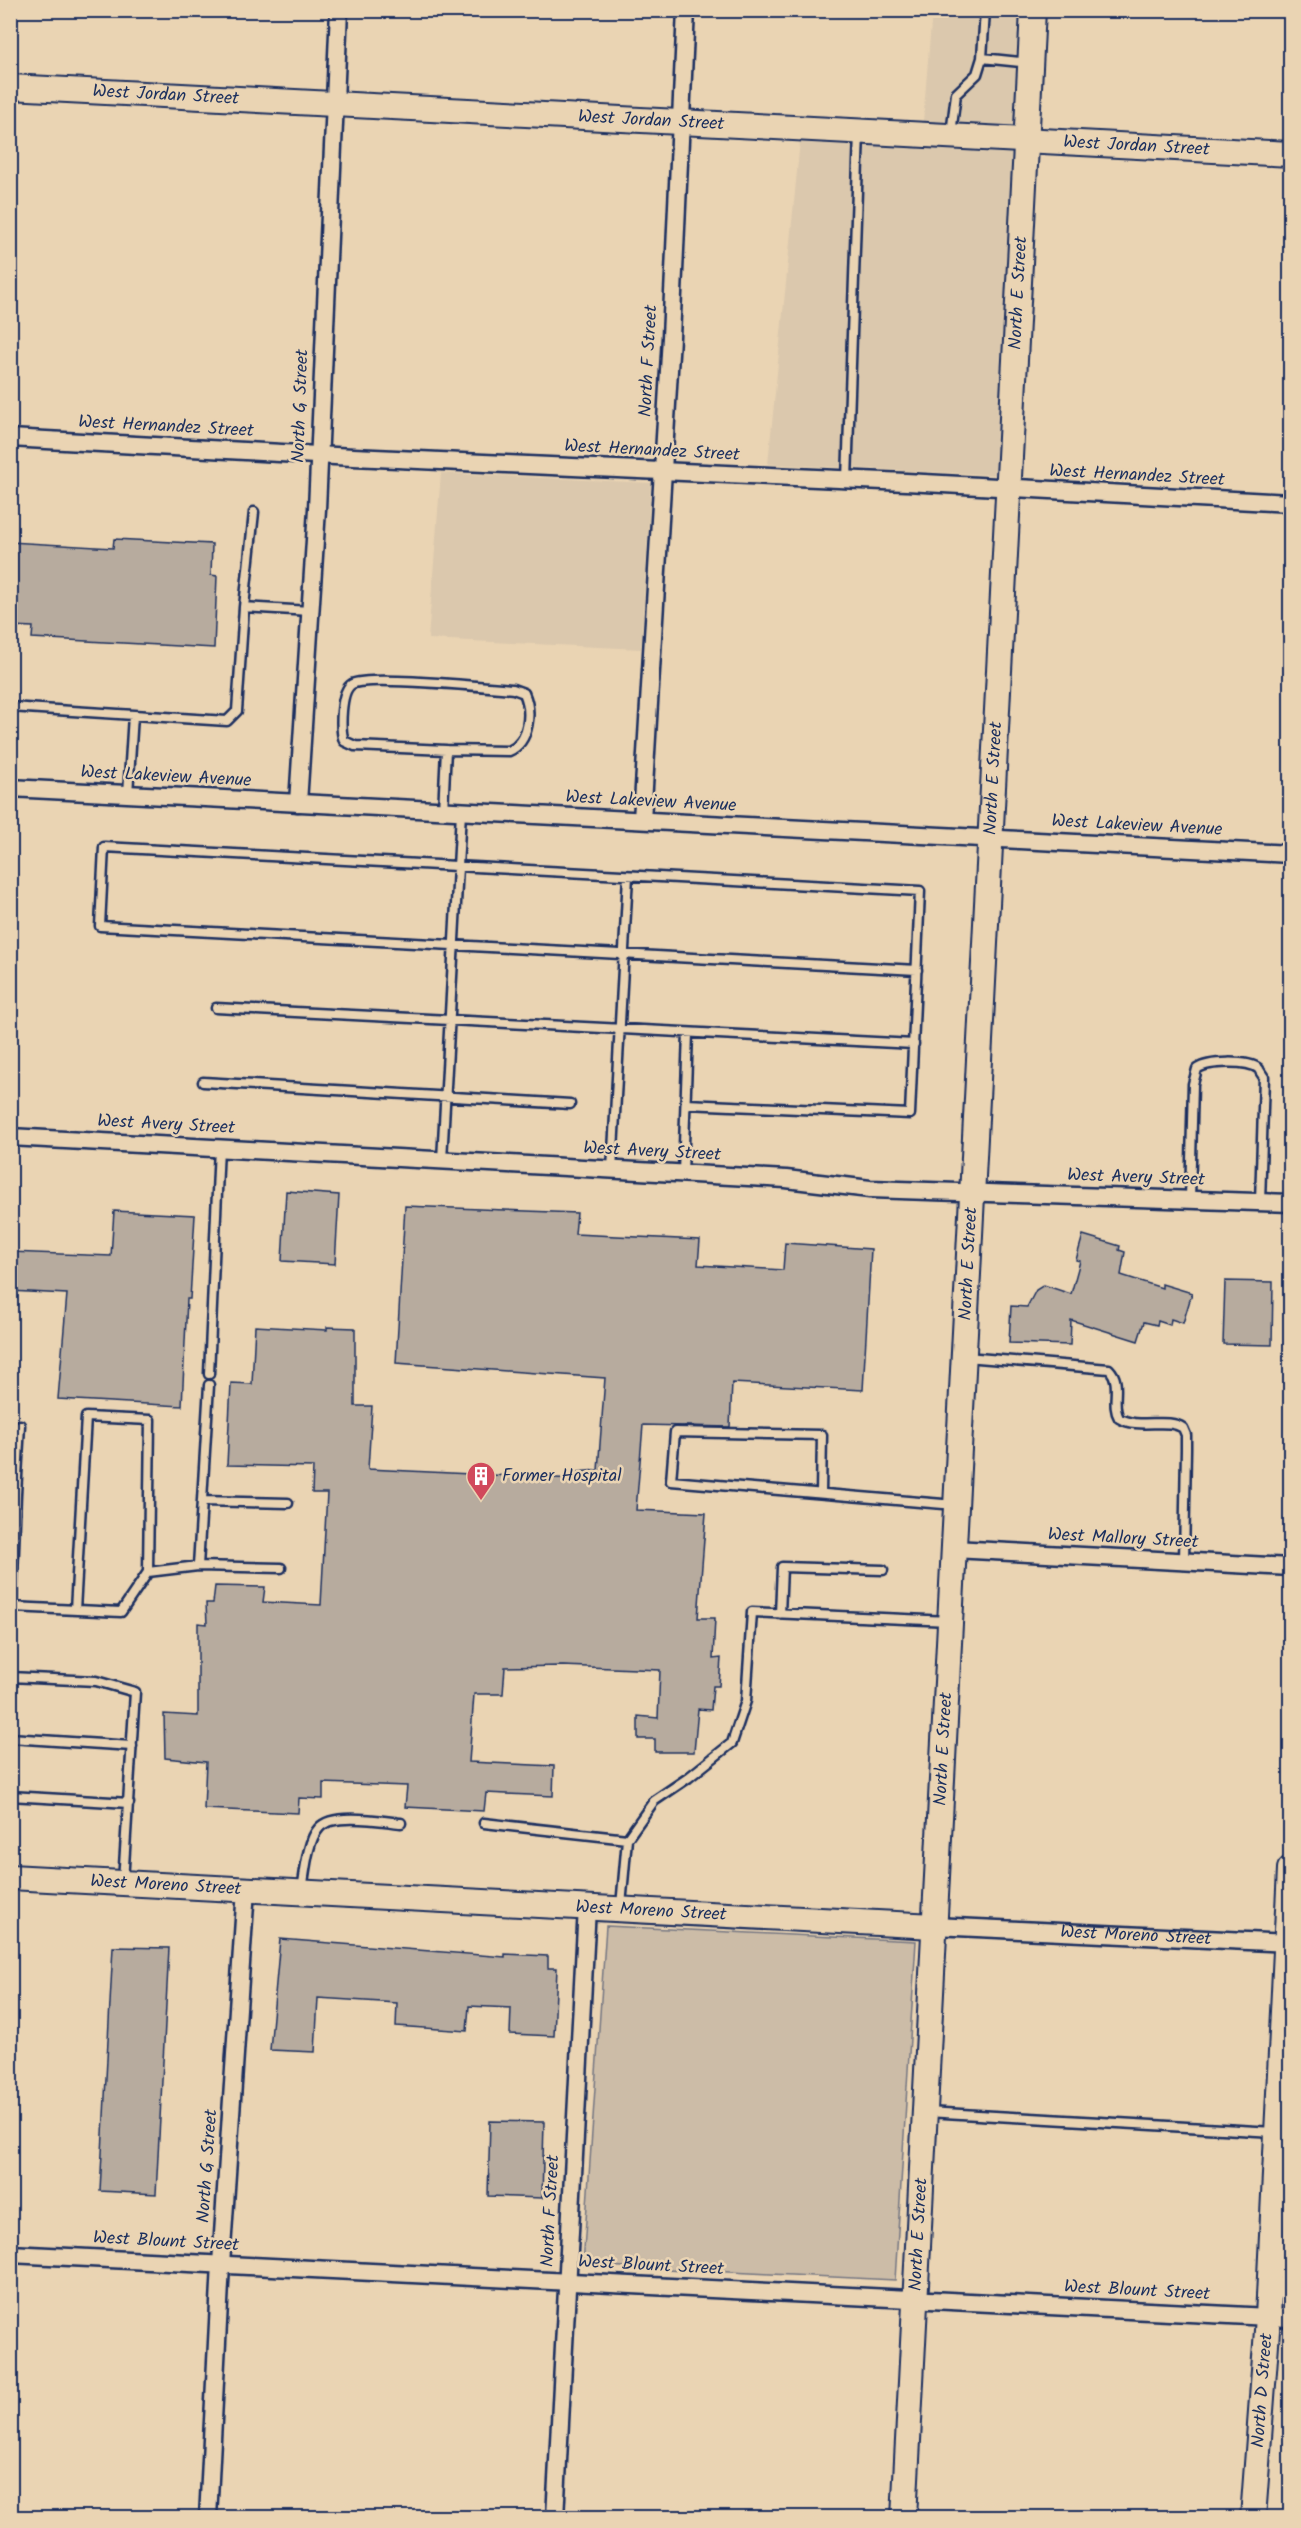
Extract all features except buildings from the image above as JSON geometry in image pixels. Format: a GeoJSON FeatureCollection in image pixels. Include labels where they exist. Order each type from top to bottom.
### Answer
{"type":"FeatureCollection","features":[{"type":"Feature","properties":{"kind":"street","name":"North G Street"},"geometry":{"type":"LineString","coordinates":[[298,803],[319,455],[339,10]]}},
{"type":"Feature","properties":{"kind":"street","name":"North F Street"},"geometry":{"type":"LineString","coordinates":[[642,820],[663,472],[686,10]]}},
{"type":"Feature","properties":{"kind":"street","name":"North E Street"},"geometry":{"type":"LineString","coordinates":[[904,2517],[1033,10]]}},
{"type":"Feature","properties":{"kind":"street","name":"West Jordan Street"},"geometry":{"type":"LineString","coordinates":[[10,87],[1290,154]]}},
{"type":"Feature","properties":{"kind":"street","name":"West Hernandez Street"},"geometry":{"type":"LineString","coordinates":[[10,438],[1290,503]]}},
{"type":"Feature","properties":{"kind":"street","name":"West Lakeview Avenue"},"geometry":{"type":"LineString","coordinates":[[10,788],[1290,854]]}},
{"type":"Feature","properties":{"kind":"street","name":"West Avery Street"},"geometry":{"type":"LineString","coordinates":[[10,1137],[786,1179],[870,1189],[1290,1203]]}},
{"type":"Feature","properties":{"kind":"street","name":"West Mallory Street"},"geometry":{"type":"LineString","coordinates":[[953,1549],[1290,1567]]}},
{"type":"Feature","properties":{"kind":"street","name":"North D Street"},"geometry":{"type":"LineString","coordinates":[[1253,2517],[1279,2318],[1277,2132],[1289,1943],[1290,1869]]}},
{"type":"Feature","properties":{"kind":"street","name":"West Moreno Street"},"geometry":{"type":"LineString","coordinates":[[10,1876],[1289,1943]]}},
{"type":"Feature","properties":{"kind":"street","name":"North G Street"},"geometry":{"type":"LineString","coordinates":[[208,2517],[221,2264],[246,1889]]}},
{"type":"Feature","properties":{"kind":"street","name":"North F Street"},"geometry":{"type":"LineString","coordinates":[[555,2517],[587,1907]]}},
{"type":"Feature","properties":{"kind":"street","name":"West Blount Street"},"geometry":{"type":"LineString","coordinates":[[10,2254],[1279,2318]]}},
{"type":"Feature","properties":{"kind":"lane"},"geometry":{"type":"LineString","coordinates":[[951,135],[956,94],[977,74],[982,58],[985,10]]}},
{"type":"Feature","properties":{"kind":"lane"},"geometry":{"type":"LineString","coordinates":[[982,58],[1030,63]]}},
{"type":"Feature","properties":{"kind":"lane"},"geometry":{"type":"LineString","coordinates":[[847,480],[859,132]]}},
{"type":"Feature","properties":{"kind":"lane"},"geometry":{"type":"LineString","coordinates":[[10,707],[227,721],[237,711],[244,606],[254,512]]}},
{"type":"Feature","properties":{"kind":"lane"},"geometry":{"type":"LineString","coordinates":[[244,606],[310,611]]}},
{"type":"Feature","properties":{"kind":"lane"},"geometry":{"type":"LineString","coordinates":[[383,681],[513,689],[524,693],[527,701],[527,730],[515,748],[509,751],[446,750],[355,746],[344,741],[341,734],[343,698],[347,688],[353,684],[383,681]]}},
{"type":"Feature","properties":{"kind":"lane"},"geometry":{"type":"LineString","coordinates":[[128,794],[133,715]]}},
{"type":"Feature","properties":{"kind":"lane"},"geometry":{"type":"LineString","coordinates":[[443,811],[446,750]]}},
{"type":"Feature","properties":{"kind":"lane"},"geometry":{"type":"LineString","coordinates":[[442,1160],[461,812]]}},
{"type":"Feature","properties":{"kind":"lane"},"geometry":{"type":"LineString","coordinates":[[686,1104],[910,1114],[921,891],[104,847],[100,926],[917,970]]}},
{"type":"Feature","properties":{"kind":"lane"},"geometry":{"type":"LineString","coordinates":[[612,1170],[628,876]]}},
{"type":"Feature","properties":{"kind":"lane"},"geometry":{"type":"LineString","coordinates":[[216,1008],[914,1044]]}},
{"type":"Feature","properties":{"kind":"lane"},"geometry":{"type":"LineString","coordinates":[[683,1173],[688,1033]]}},
{"type":"Feature","properties":{"kind":"lane"},"geometry":{"type":"LineString","coordinates":[[1190,1199],[1193,1084],[1197,1069],[1212,1063],[1249,1065],[1258,1069],[1264,1077],[1260,1202]]}},
{"type":"Feature","properties":{"kind":"lane"},"geometry":{"type":"LineString","coordinates":[[203,1082],[570,1104]]}},
{"type":"Feature","properties":{"kind":"lane"},"geometry":{"type":"LineString","coordinates":[[209,1374],[219,1147]]}},
{"type":"Feature","properties":{"kind":"lane"},"geometry":{"type":"LineString","coordinates":[[963,1357],[1109,1370],[1114,1374],[1116,1381],[1116,1410],[1119,1418],[1137,1424],[1170,1424],[1183,1428],[1186,1435],[1184,1562]]}},
{"type":"Feature","properties":{"kind":"lane"},"geometry":{"type":"LineString","coordinates":[[198,1566],[209,1385]]}},
{"type":"Feature","properties":{"kind":"lane"},"geometry":{"type":"LineString","coordinates":[[20,1425],[13,1494],[11,1607],[75,1610],[121,1612],[148,1572],[150,1420],[86,1416],[75,1610]]}},
{"type":"Feature","properties":{"kind":"lane"},"geometry":{"type":"LineString","coordinates":[[821,1493],[822,1435],[675,1432],[671,1481],[956,1505]]}},
{"type":"Feature","properties":{"kind":"lane"},"geometry":{"type":"LineString","coordinates":[[202,1501],[288,1503]]}},
{"type":"Feature","properties":{"kind":"lane"},"geometry":{"type":"LineString","coordinates":[[148,1572],[198,1566],[281,1568]]}},
{"type":"Feature","properties":{"kind":"lane"},"geometry":{"type":"LineString","coordinates":[[780,1614],[782,1567],[883,1570]]}},
{"type":"Feature","properties":{"kind":"lane"},"geometry":{"type":"LineString","coordinates":[[621,1909],[627,1839],[654,1801],[688,1778],[732,1743],[746,1701],[752,1612],[950,1621]]}},
{"type":"Feature","properties":{"kind":"lane"},"geometry":{"type":"LineString","coordinates":[[10,1677],[96,1681],[135,1692],[123,1882]]}},
{"type":"Feature","properties":{"kind":"lane"},"geometry":{"type":"LineString","coordinates":[[10,1738],[132,1746]]}},
{"type":"Feature","properties":{"kind":"lane"},"geometry":{"type":"LineString","coordinates":[[10,1796],[129,1803]]}},
{"type":"Feature","properties":{"kind":"lane"},"geometry":{"type":"LineString","coordinates":[[302,1892],[308,1852],[318,1828],[328,1821],[355,1819],[400,1823]]}},
{"type":"Feature","properties":{"kind":"lane"},"geometry":{"type":"LineString","coordinates":[[484,1824],[627,1839]]}},
{"type":"Feature","properties":{"kind":"lane"},"geometry":{"type":"LineString","coordinates":[[925,2112],[1277,2132]]}},
{"type":"Feature","properties":{"kind":"shaded area"},"geometry":{"type":"Polygon","coordinates":[[[932,11],[1022,11],[1016,127],[923,122],[932,11]]]}},
{"type":"Feature","properties":{"kind":"shaded area"},"geometry":{"type":"Polygon","coordinates":[[[800,141],[1015,152],[998,475],[768,464],[800,141]]]}},
{"type":"Feature","properties":{"kind":"shaded area"},"geometry":{"type":"Polygon","coordinates":[[[441,473],[651,483],[641,649],[428,639],[441,473]]]}},
{"type":"Feature","properties":{"kind":"shaded area"},"geometry":{"type":"Polygon","coordinates":[[[606,1926],[916,1941],[895,2280],[583,2265],[606,1926]]]}},
{"type":"Feature","properties":{"kind":"place","name":"Former Hospital"},"geometry":{"type":"Point","coordinates":[481,1502]}}]}
